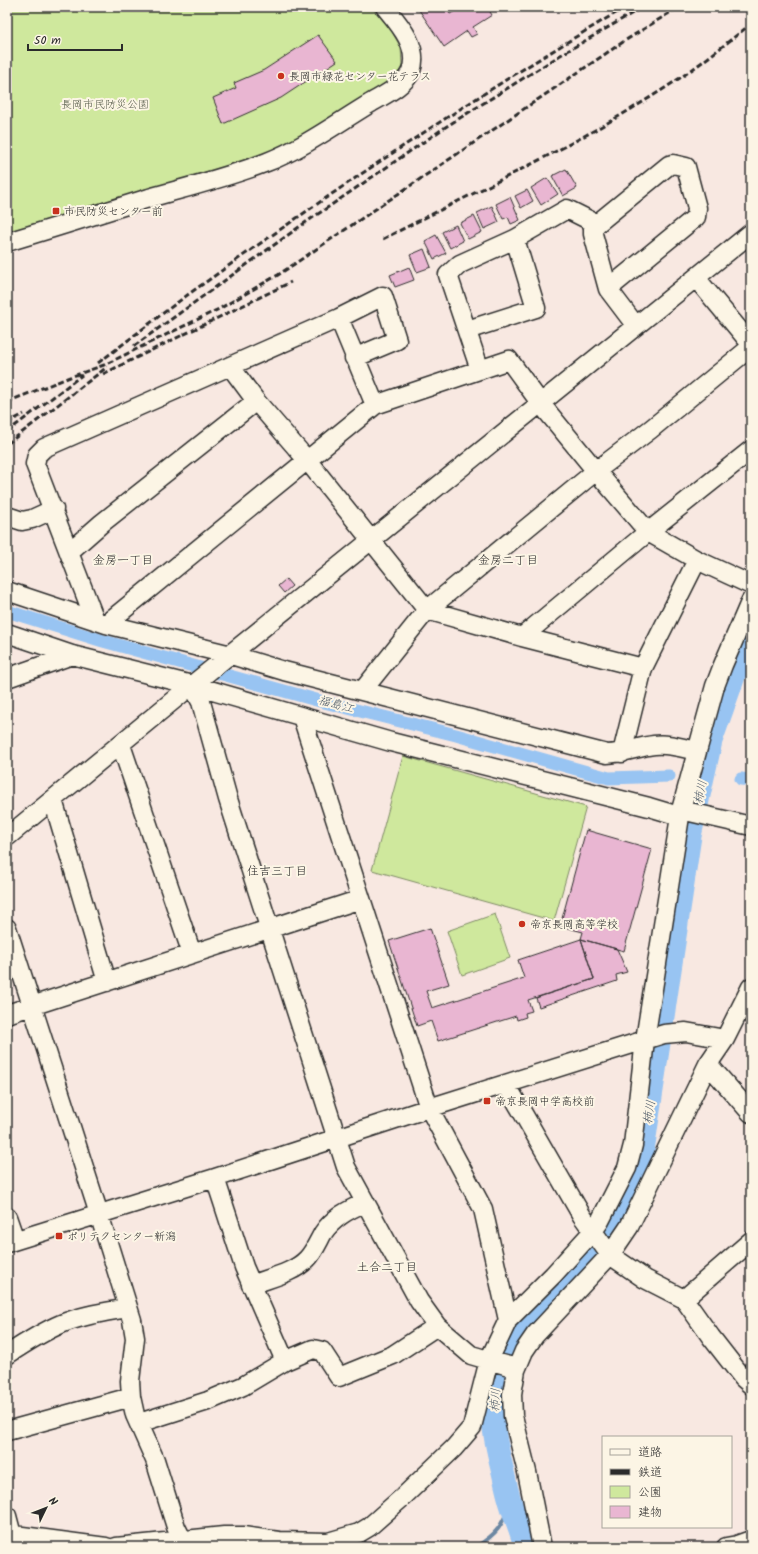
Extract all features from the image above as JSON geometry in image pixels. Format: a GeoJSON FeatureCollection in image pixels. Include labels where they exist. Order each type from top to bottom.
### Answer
{"type":"FeatureCollection","features":[{"type":"Feature","properties":{"kind":"street"},"geometry":{"type":"LineString","coordinates":[[7,242],[267,162],[315,137],[391,90],[405,81],[411,71],[413,53],[410,43],[385,7]]}},
{"type":"Feature","properties":{"kind":"street"},"geometry":{"type":"LineString","coordinates":[[608,289],[696,217],[697,208],[686,167],[673,164],[669,165],[593,227],[593,234],[608,289],[612,297],[636,326]]}},
{"type":"Feature","properties":{"kind":"street"},"geometry":{"type":"LineString","coordinates":[[480,370],[448,274],[460,264],[515,239],[567,209],[597,224]]}},
{"type":"Feature","properties":{"kind":"street"},"geometry":{"type":"LineString","coordinates":[[7,838],[370,540],[541,404],[751,233]]}},
{"type":"Feature","properties":{"kind":"street"},"geometry":{"type":"LineString","coordinates":[[467,330],[536,308],[515,239]]}},
{"type":"Feature","properties":{"kind":"street"},"geometry":{"type":"LineString","coordinates":[[362,690],[427,610],[751,346],[696,278]]}},
{"type":"Feature","properties":{"kind":"street"},"geometry":{"type":"LineString","coordinates":[[101,622],[69,552],[54,509],[35,464],[38,455],[44,448],[339,318],[383,296],[397,340],[354,358]]}},
{"type":"Feature","properties":{"kind":"street"},"geometry":{"type":"LineString","coordinates":[[339,318],[354,358],[375,405]]}},
{"type":"Feature","properties":{"kind":"street"},"geometry":{"type":"LineString","coordinates":[[101,622],[375,405],[509,360],[541,404],[648,532],[698,560],[751,585]]}},
{"type":"Feature","properties":{"kind":"street"},"geometry":{"type":"LineString","coordinates":[[230,366],[256,401],[307,460],[427,610],[522,637],[643,668]]}},
{"type":"Feature","properties":{"kind":"street"},"geometry":{"type":"LineString","coordinates":[[69,552],[102,523],[256,401]]}},
{"type":"Feature","properties":{"kind":"street"},"geometry":{"type":"LineString","coordinates":[[522,637],[648,532],[751,450]]}},
{"type":"Feature","properties":{"kind":"street"},"geometry":{"type":"LineString","coordinates":[[7,516],[22,521],[32,519],[54,509]]}},
{"type":"Feature","properties":{"kind":"street"},"geometry":{"type":"LineString","coordinates":[[622,753],[643,668],[698,560]]}},
{"type":"Feature","properties":{"kind":"street"},"geometry":{"type":"LineString","coordinates":[[7,591],[101,622],[226,658],[362,690],[607,754],[622,753],[653,745],[664,744],[697,751]]}},
{"type":"Feature","properties":{"kind":"street"},"geometry":{"type":"LineString","coordinates":[[508,1320],[553,1276],[600,1222],[629,1163],[650,1038],[682,813],[697,751],[723,666],[751,600]]}},
{"type":"Feature","properties":{"kind":"street"},"geometry":{"type":"LineString","coordinates":[[7,633],[72,655],[195,683],[302,717],[398,744],[649,807],[751,826]]}},
{"type":"Feature","properties":{"kind":"street"},"geometry":{"type":"LineString","coordinates":[[7,678],[72,655]]}},
{"type":"Feature","properties":{"kind":"street"},"geometry":{"type":"LineString","coordinates":[[195,683],[228,799],[346,1167],[364,1203],[419,1301],[437,1326],[471,1355],[502,1364],[524,1351],[535,1334],[610,1255],[629,1227],[708,1064],[725,1039],[751,987]]}},
{"type":"Feature","properties":{"kind":"street"},"geometry":{"type":"LineString","coordinates":[[116,1547],[171,1540],[183,1544],[224,1536],[243,1536],[279,1541],[328,1542],[358,1533],[374,1522],[404,1496],[454,1448],[472,1427],[502,1364],[508,1320],[483,1209],[430,1108],[302,717]]}},
{"type":"Feature","properties":{"kind":"street"},"geometry":{"type":"LineString","coordinates":[[121,745],[192,954]]}},
{"type":"Feature","properties":{"kind":"street"},"geometry":{"type":"LineString","coordinates":[[53,800],[107,982]]}},
{"type":"Feature","properties":{"kind":"street"},"geometry":{"type":"LineString","coordinates":[[7,1014],[361,900]]}},
{"type":"Feature","properties":{"kind":"street"},"geometry":{"type":"LineString","coordinates":[[7,928],[128,1308],[135,1338],[130,1377],[131,1397],[139,1423],[155,1460],[176,1527],[183,1544]]}},
{"type":"Feature","properties":{"kind":"street"},"geometry":{"type":"LineString","coordinates":[[7,1216],[11,1241],[215,1178],[650,1038],[676,1032],[686,1032],[725,1039]]}},
{"type":"Feature","properties":{"kind":"street"},"geometry":{"type":"LineString","coordinates":[[708,1064],[751,1113]]}},
{"type":"Feature","properties":{"kind":"street"},"geometry":{"type":"LineString","coordinates":[[506,1084],[564,1186],[610,1255],[645,1279],[684,1299],[711,1337],[743,1378],[751,1385]]}},
{"type":"Feature","properties":{"kind":"street"},"geometry":{"type":"LineString","coordinates":[[215,1178],[244,1267],[285,1362]]}},
{"type":"Feature","properties":{"kind":"street"},"geometry":{"type":"LineString","coordinates":[[251,1285],[288,1271],[306,1260],[317,1247],[325,1230],[333,1221],[348,1210],[364,1203]]}},
{"type":"Feature","properties":{"kind":"street"},"geometry":{"type":"LineString","coordinates":[[684,1299],[751,1241]]}},
{"type":"Feature","properties":{"kind":"street"},"geometry":{"type":"LineString","coordinates":[[7,1355],[27,1341],[63,1323],[98,1313],[128,1308]]}},
{"type":"Feature","properties":{"kind":"street"},"geometry":{"type":"LineString","coordinates":[[139,1423],[208,1401],[243,1386],[285,1362],[314,1350],[322,1351],[339,1377],[393,1355],[437,1326]]}},
{"type":"Feature","properties":{"kind":"street"},"geometry":{"type":"LineString","coordinates":[[502,1364],[512,1394],[513,1416],[527,1472],[542,1547]]}},
{"type":"Feature","properties":{"kind":"street"},"geometry":{"type":"LineString","coordinates":[[7,1431],[131,1397]]}},
{"type":"Feature","properties":{"kind":"street"},"geometry":{"type":"LineString","coordinates":[[7,1516],[10,1534],[106,1547]]}},
{"type":"Feature","properties":{"kind":"street"},"geometry":{"type":"LineString","coordinates":[[726,1547],[751,1540]]}},
{"type":"Feature","properties":{"kind":"green space","name":"長岡市民防災公園"},"geometry":{"type":"Polygon","coordinates":[[[7,7],[371,7],[390,28],[401,48],[402,66],[395,79],[377,93],[260,159],[7,232],[7,7]]]}},
{"type":"Feature","properties":{"kind":"green space"},"geometry":{"type":"Polygon","coordinates":[[[403,756],[586,807],[554,921],[372,870],[403,756]]]}},
{"type":"Feature","properties":{"kind":"green space"},"geometry":{"type":"Polygon","coordinates":[[[495,914],[510,958],[462,975],[447,931],[495,914]]]}},
{"type":"Feature","properties":{"kind":"building"},"geometry":{"type":"Polygon","coordinates":[[[417,7],[445,7],[450,14],[462,7],[487,7],[492,15],[473,27],[477,34],[471,37],[467,31],[444,47],[417,7]]]}},
{"type":"Feature","properties":{"kind":"building","name":"長岡市緑花センター花テラス"},"geometry":{"type":"Polygon","coordinates":[[[318,35],[337,61],[281,98],[223,124],[213,98],[236,88],[234,83],[264,70],[318,35]]]}},
{"type":"Feature","properties":{"kind":"building"},"geometry":{"type":"Polygon","coordinates":[[[566,169],[577,188],[563,196],[552,176],[566,169]]]}},
{"type":"Feature","properties":{"kind":"building"},"geometry":{"type":"Polygon","coordinates":[[[547,178],[558,194],[541,205],[531,188],[547,178]]]}},
{"type":"Feature","properties":{"kind":"building"},"geometry":{"type":"Polygon","coordinates":[[[527,190],[533,201],[521,208],[515,196],[527,190]]]}},
{"type":"Feature","properties":{"kind":"building"},"geometry":{"type":"Polygon","coordinates":[[[510,197],[520,220],[511,224],[508,217],[503,219],[496,204],[510,197]]]}},
{"type":"Feature","properties":{"kind":"building"},"geometry":{"type":"Polygon","coordinates":[[[492,206],[499,222],[484,229],[477,213],[492,206]]]}},
{"type":"Feature","properties":{"kind":"building"},"geometry":{"type":"Polygon","coordinates":[[[474,216],[482,232],[468,239],[460,223],[474,216]]]}},
{"type":"Feature","properties":{"kind":"building"},"geometry":{"type":"Polygon","coordinates":[[[456,225],[463,241],[450,248],[442,232],[456,225]]]}},
{"type":"Feature","properties":{"kind":"building"},"geometry":{"type":"Polygon","coordinates":[[[436,235],[446,253],[434,259],[425,241],[436,235]]]}},
{"type":"Feature","properties":{"kind":"building"},"geometry":{"type":"Polygon","coordinates":[[[424,249],[431,267],[417,272],[410,255],[424,249]]]}},
{"type":"Feature","properties":{"kind":"building"},"geometry":{"type":"Polygon","coordinates":[[[409,267],[414,280],[395,287],[390,275],[409,267]]]}},
{"type":"Feature","properties":{"kind":"building"},"geometry":{"type":"Polygon","coordinates":[[[286,579],[292,586],[284,593],[278,586],[286,579]]]}},
{"type":"Feature","properties":{"kind":"building"},"geometry":{"type":"Polygon","coordinates":[[[586,830],[652,849],[624,951],[581,939],[583,932],[560,926],[586,830]]]}},
{"type":"Feature","properties":{"kind":"building"},"geometry":{"type":"Polygon","coordinates":[[[430,928],[449,984],[426,991],[432,1008],[524,978],[518,960],[581,939],[594,979],[528,1000],[532,1011],[525,1013],[526,1017],[517,1020],[516,1016],[438,1041],[431,1021],[417,1026],[389,941],[430,928]]]}},
{"type":"Feature","properties":{"kind":"building"},"geometry":{"type":"Polygon","coordinates":[[[581,939],[617,949],[627,972],[616,975],[617,981],[539,1007],[536,998],[594,979],[581,939]]]}},
{"type":"Feature","properties":{"kind":"waterway","name":"福島江"},"geometry":{"type":"LineString","coordinates":[[7,611],[103,641],[320,701],[456,735],[609,778],[669,776]]}},
{"type":"Feature","properties":{"kind":"waterway","name":"柿川"},"geometry":{"type":"LineString","coordinates":[[525,1547],[508,1495],[496,1442],[493,1415],[495,1384],[503,1358],[515,1335],[531,1314],[588,1255],[606,1233],[623,1206],[639,1167],[642,1157],[690,836],[711,741],[738,665],[751,638]]}},
{"type":"Feature","properties":{"kind":"waterway","name":"福島江"},"geometry":{"type":"LineString","coordinates":[[741,779],[751,780]]}},
{"type":"Feature","properties":{"kind":"waterway"},"geometry":{"type":"LineString","coordinates":[[476,1547],[489,1538],[498,1529],[511,1503]]}},
{"type":"Feature","properties":{"kind":"railway"},"geometry":{"type":"LineString","coordinates":[[98,363],[163,313],[306,211],[518,72],[626,7]]}},
{"type":"Feature","properties":{"kind":"railway"},"geometry":{"type":"LineString","coordinates":[[134,346],[299,227],[447,126],[559,56],[643,7]]}},
{"type":"Feature","properties":{"kind":"railway"},"geometry":{"type":"LineString","coordinates":[[7,402],[104,365],[219,309],[278,275],[626,40],[679,7]]}},
{"type":"Feature","properties":{"kind":"railway"},"geometry":{"type":"LineString","coordinates":[[383,239],[529,165],[636,106],[681,77],[751,24]]}},
{"type":"Feature","properties":{"kind":"railway"},"geometry":{"type":"LineString","coordinates":[[103,374],[291,282]]}},
{"type":"Feature","properties":{"kind":"railway"},"geometry":{"type":"LineString","coordinates":[[7,444],[107,367]]}},
{"type":"Feature","properties":{"kind":"railway"},"geometry":{"type":"LineString","coordinates":[[7,432],[82,375]]}},
{"type":"Feature","properties":{"kind":"railway"},"geometry":{"type":"LineString","coordinates":[[7,423],[24,414]]}},
{"type":"Feature","properties":{"kind":"place","name":"長岡市緑花センター花テラス"},"geometry":{"type":"Point","coordinates":[281,76]}},
{"type":"Feature","properties":{"kind":"place","name":"市民防災センター前"},"geometry":{"type":"Point","coordinates":[56,211]}},
{"type":"Feature","properties":{"kind":"place","name":"帝京長岡高等学校"},"geometry":{"type":"Point","coordinates":[522,924]}},
{"type":"Feature","properties":{"kind":"place","name":"帝京長岡中学高校前"},"geometry":{"type":"Point","coordinates":[487,1101]}},
{"type":"Feature","properties":{"kind":"place","name":"ポリテクセンター新潟"},"geometry":{"type":"Point","coordinates":[59,1236]}},
{"type":"Feature","properties":{"kind":"district","name":"金房一丁目"},"geometry":{"type":"Point","coordinates":[123,560]}},
{"type":"Feature","properties":{"kind":"district","name":"金房二丁目"},"geometry":{"type":"Point","coordinates":[508,560]}},
{"type":"Feature","properties":{"kind":"district","name":"住吉三丁目"},"geometry":{"type":"Point","coordinates":[277,871]}},
{"type":"Feature","properties":{"kind":"district","name":"土合二丁目"},"geometry":{"type":"Point","coordinates":[387,1267]}}]}
